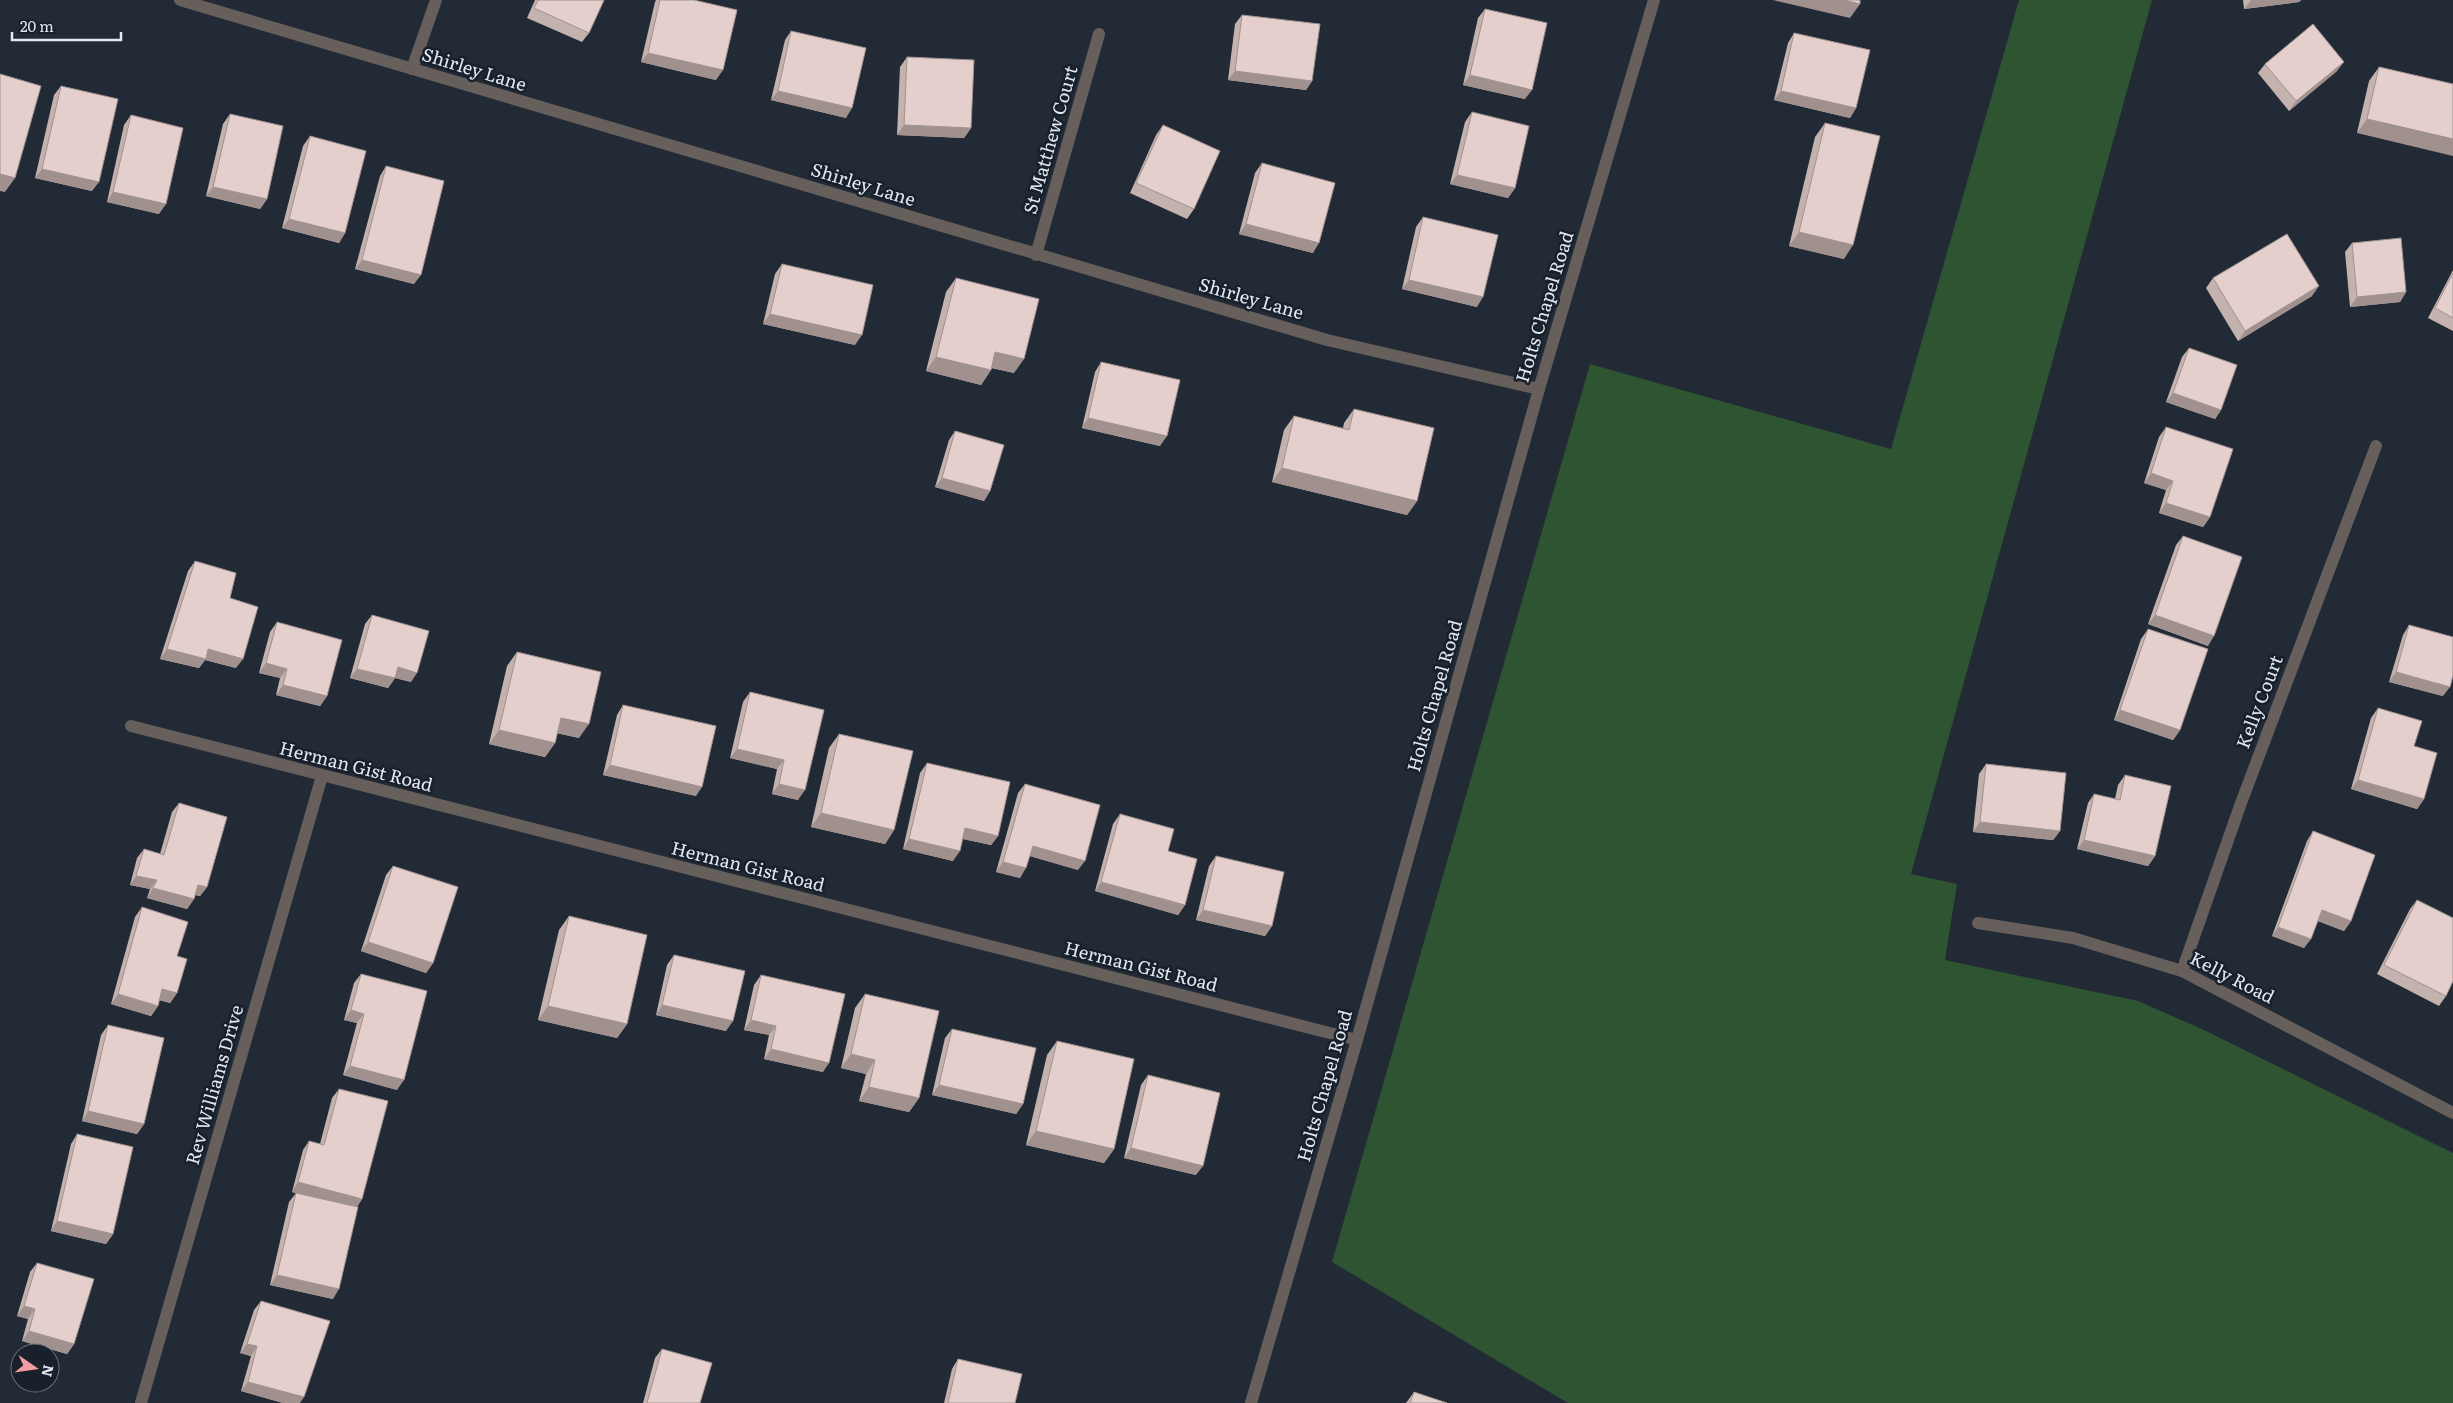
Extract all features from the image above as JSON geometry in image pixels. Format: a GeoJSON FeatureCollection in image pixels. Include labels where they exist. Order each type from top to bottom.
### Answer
{"type":"FeatureCollection","features":[{"type":"Feature","properties":{"kind":"street","name":"Shirley Lane"},"geometry":{"type":"LineString","coordinates":[[180,0],[1327,340],[1539,389]]}},
{"type":"Feature","properties":{"kind":"street"},"geometry":{"type":"LineString","coordinates":[[412,69],[436,0]]}},
{"type":"Feature","properties":{"kind":"street","name":"Holts Chapel Road"},"geometry":{"type":"LineString","coordinates":[[1251,1403],[1357,1040],[1539,389],[1654,0]]}},
{"type":"Feature","properties":{"kind":"street","name":"St Matthew Court"},"geometry":{"type":"LineString","coordinates":[[1036,255],[1099,34]]}},
{"type":"Feature","properties":{"kind":"street","name":"Kelly Court"},"geometry":{"type":"LineString","coordinates":[[2182,971],[2240,803],[2376,446]]}},
{"type":"Feature","properties":{"kind":"street","name":"Herman Gist Road"},"geometry":{"type":"LineString","coordinates":[[131,726],[1357,1040]]}},
{"type":"Feature","properties":{"kind":"street","name":"Rev Williams Drive"},"geometry":{"type":"LineString","coordinates":[[141,1403],[322,776]]}},
{"type":"Feature","properties":{"kind":"street","name":"Kelly Road"},"geometry":{"type":"LineString","coordinates":[[1978,923],[2073,938],[2182,971],[2453,1113]]}},
{"type":"Feature","properties":{"kind":"green space"},"geometry":{"type":"Polygon","coordinates":[[[2019,0],[2152,0],[1911,874],[1957,884],[1945,960],[2138,1001],[2204,1030],[2453,1153],[2453,1403],[1568,1403],[1332,1262],[1590,364],[1891,449],[2019,0]]]}},
{"type":"Feature","properties":{"kind":"building"},"geometry":{"type":"Polygon","coordinates":[[[538,0],[604,0],[589,33],[534,8],[538,0]]]}},
{"type":"Feature","properties":{"kind":"building"},"geometry":{"type":"Polygon","coordinates":[[[660,0],[694,0],[737,10],[723,70],[648,53],[660,0]]]}},
{"type":"Feature","properties":{"kind":"building"},"geometry":{"type":"Polygon","coordinates":[[[1844,0],[1860,0],[1860,4],[1844,0]]]}},
{"type":"Feature","properties":{"kind":"building"},"geometry":{"type":"Polygon","coordinates":[[[1485,9],[1547,23],[1532,90],[1470,75],[1485,9]]]}},
{"type":"Feature","properties":{"kind":"building"},"geometry":{"type":"Polygon","coordinates":[[[1242,15],[1320,24],[1312,81],[1235,71],[1242,15]]]}},
{"type":"Feature","properties":{"kind":"building"},"geometry":{"type":"Polygon","coordinates":[[[2313,24],[2344,62],[2296,101],[2265,64],[2313,24]]]}},
{"type":"Feature","properties":{"kind":"building"},"geometry":{"type":"Polygon","coordinates":[[[791,31],[866,48],[852,108],[778,91],[791,31]]]}},
{"type":"Feature","properties":{"kind":"building"},"geometry":{"type":"Polygon","coordinates":[[[1794,33],[1870,50],[1856,108],[1781,91],[1794,33]]]}},
{"type":"Feature","properties":{"kind":"building"},"geometry":{"type":"Polygon","coordinates":[[[907,57],[974,60],[971,128],[904,125],[907,57]]]}},
{"type":"Feature","properties":{"kind":"building"},"geometry":{"type":"Polygon","coordinates":[[[2379,67],[2453,84],[2453,139],[2367,119],[2379,67]]]}},
{"type":"Feature","properties":{"kind":"building"},"geometry":{"type":"Polygon","coordinates":[[[0,74],[41,86],[15,178],[0,174],[0,74]]]}},
{"type":"Feature","properties":{"kind":"building"},"geometry":{"type":"Polygon","coordinates":[[[61,86],[118,99],[99,182],[42,169],[61,86]]]}},
{"type":"Feature","properties":{"kind":"building"},"geometry":{"type":"Polygon","coordinates":[[[1472,112],[1529,126],[1515,188],[1457,175],[1472,112]]]}},
{"type":"Feature","properties":{"kind":"building"},"geometry":{"type":"Polygon","coordinates":[[[230,114],[283,126],[267,199],[213,187],[230,114]]]}},
{"type":"Feature","properties":{"kind":"building"},"geometry":{"type":"Polygon","coordinates":[[[131,115],[183,128],[166,204],[113,192],[131,115]]]}},
{"type":"Feature","properties":{"kind":"building"},"geometry":{"type":"Polygon","coordinates":[[[1825,123],[1880,136],[1853,245],[1799,232],[1825,123]]]}},
{"type":"Feature","properties":{"kind":"building"},"geometry":{"type":"Polygon","coordinates":[[[1163,125],[1220,151],[1194,209],[1136,183],[1163,125]]]}},
{"type":"Feature","properties":{"kind":"building"},"geometry":{"type":"Polygon","coordinates":[[[310,136],[366,151],[345,233],[289,219],[310,136]]]}},
{"type":"Feature","properties":{"kind":"building"},"geometry":{"type":"Polygon","coordinates":[[[1262,163],[1335,183],[1319,243],[1246,224],[1262,163]]]}},
{"type":"Feature","properties":{"kind":"building"},"geometry":{"type":"Polygon","coordinates":[[[386,166],[444,181],[421,275],[362,260],[386,166]]]}},
{"type":"Feature","properties":{"kind":"building"},"geometry":{"type":"Polygon","coordinates":[[[1423,217],[1498,235],[1483,297],[1409,280],[1423,217]]]}},
{"type":"Feature","properties":{"kind":"building"},"geometry":{"type":"Polygon","coordinates":[[[2287,234],[2319,286],[2245,331],[2213,278],[2287,234]]]}},
{"type":"Feature","properties":{"kind":"building"},"geometry":{"type":"Polygon","coordinates":[[[2401,238],[2406,292],[2357,297],[2352,243],[2401,238]]]}},
{"type":"Feature","properties":{"kind":"building"},"geometry":{"type":"Polygon","coordinates":[[[782,264],[873,285],[862,335],[770,314],[782,264]]]}},
{"type":"Feature","properties":{"kind":"building"},"geometry":{"type":"Polygon","coordinates":[[[2453,273],[2453,318],[2435,308],[2453,273]]]}},
{"type":"Feature","properties":{"kind":"building"},"geometry":{"type":"Polygon","coordinates":[[[956,278],[1039,299],[1024,359],[995,352],[991,370],[936,357],[956,278]]]}},
{"type":"Feature","properties":{"kind":"building"},"geometry":{"type":"Polygon","coordinates":[[[2189,348],[2237,365],[2221,410],[2173,393],[2189,348]]]}},
{"type":"Feature","properties":{"kind":"building"},"geometry":{"type":"Polygon","coordinates":[[[1101,362],[1180,380],[1167,436],[1088,418],[1101,362]]]}},
{"type":"Feature","properties":{"kind":"building"},"geometry":{"type":"Polygon","coordinates":[[[1354,409],[1434,428],[1417,501],[1282,468],[1294,416],[1349,430],[1354,409]]]}},
{"type":"Feature","properties":{"kind":"building"},"geometry":{"type":"Polygon","coordinates":[[[2166,427],[2233,449],[2210,517],[2166,503],[2173,481],[2151,473],[2166,427]]]}},
{"type":"Feature","properties":{"kind":"building"},"geometry":{"type":"Polygon","coordinates":[[[955,431],[1004,445],[990,491],[942,478],[955,431]]]}},
{"type":"Feature","properties":{"kind":"building"},"geometry":{"type":"Polygon","coordinates":[[[2183,536],[2242,557],[2214,636],[2155,615],[2183,536]]]}},
{"type":"Feature","properties":{"kind":"building"},"geometry":{"type":"Polygon","coordinates":[[[195,561],[236,573],[230,598],[258,607],[243,659],[208,649],[206,659],[167,649],[195,561]]]}},
{"type":"Feature","properties":{"kind":"building"},"geometry":{"type":"Polygon","coordinates":[[[372,615],[429,631],[417,673],[398,667],[395,678],[357,669],[372,615]]]}},
{"type":"Feature","properties":{"kind":"building"},"geometry":{"type":"Polygon","coordinates":[[[277,622],[342,640],[327,696],[283,685],[287,669],[266,663],[277,622]]]}},
{"type":"Feature","properties":{"kind":"building"},"geometry":{"type":"Polygon","coordinates":[[[2409,625],[2453,637],[2453,675],[2450,687],[2396,672],[2409,625]]]}},
{"type":"Feature","properties":{"kind":"building"},"geometry":{"type":"Polygon","coordinates":[[[2148,629],[2208,649],[2180,730],[2120,710],[2148,629]]]}},
{"type":"Feature","properties":{"kind":"building"},"geometry":{"type":"Polygon","coordinates":[[[517,652],[601,672],[589,724],[561,718],[555,743],[499,730],[517,652]]]}},
{"type":"Feature","properties":{"kind":"building"},"geometry":{"type":"Polygon","coordinates":[[[750,692],[824,710],[805,790],[779,784],[784,760],[737,749],[750,692]]]}},
{"type":"Feature","properties":{"kind":"building"},"geometry":{"type":"Polygon","coordinates":[[[623,705],[716,726],[702,787],[610,765],[623,705]]]}},
{"type":"Feature","properties":{"kind":"building"},"geometry":{"type":"Polygon","coordinates":[[[2378,708],[2422,721],[2414,746],[2437,753],[2424,799],[2358,780],[2378,708]]]}},
{"type":"Feature","properties":{"kind":"building"},"geometry":{"type":"Polygon","coordinates":[[[839,734],[913,751],[894,830],[821,813],[839,734]]]}},
{"type":"Feature","properties":{"kind":"building"},"geometry":{"type":"Polygon","coordinates":[[[927,763],[1010,782],[998,836],[965,828],[960,851],[909,839],[927,763]]]}},
{"type":"Feature","properties":{"kind":"building"},"geometry":{"type":"Polygon","coordinates":[[[1986,764],[2066,773],[2060,831],[1980,822],[1986,764]]]}},
{"type":"Feature","properties":{"kind":"building"},"geometry":{"type":"Polygon","coordinates":[[[2125,775],[2171,786],[2155,856],[2084,840],[2094,794],[2120,800],[2125,775]]]}},
{"type":"Feature","properties":{"kind":"building"},"geometry":{"type":"Polygon","coordinates":[[[1025,784],[1100,805],[1085,861],[1033,846],[1026,868],[1003,862],[1025,784]]]}},
{"type":"Feature","properties":{"kind":"building"},"geometry":{"type":"Polygon","coordinates":[[[179,803],[227,817],[207,887],[198,885],[194,899],[153,888],[157,880],[136,876],[144,849],[164,855],[179,803]]]}},
{"type":"Feature","properties":{"kind":"building"},"geometry":{"type":"Polygon","coordinates":[[[1120,814],[1174,829],[1168,851],[1197,859],[1185,905],[1101,882],[1120,814]]]}},
{"type":"Feature","properties":{"kind":"building"},"geometry":{"type":"Polygon","coordinates":[[[2313,831],[2375,855],[2351,921],[2322,910],[2311,939],[2278,927],[2313,831]]]}},
{"type":"Feature","properties":{"kind":"building"},"geometry":{"type":"Polygon","coordinates":[[[1216,856],[1284,872],[1272,926],[1203,910],[1216,856]]]}},
{"type":"Feature","properties":{"kind":"building"},"geometry":{"type":"Polygon","coordinates":[[[393,866],[458,887],[433,963],[368,942],[393,866]]]}},
{"type":"Feature","properties":{"kind":"building"},"geometry":{"type":"Polygon","coordinates":[[[2417,900],[2453,918],[2453,981],[2446,996],[2384,965],[2417,900]]]}},
{"type":"Feature","properties":{"kind":"building"},"geometry":{"type":"Polygon","coordinates":[[[142,907],[188,922],[177,956],[187,959],[177,993],[162,989],[158,1006],[118,994],[142,907]]]}},
{"type":"Feature","properties":{"kind":"building"},"geometry":{"type":"Polygon","coordinates":[[[569,916],[647,935],[627,1024],[548,1006],[569,916]]]}},
{"type":"Feature","properties":{"kind":"building"},"geometry":{"type":"Polygon","coordinates":[[[674,955],[745,971],[733,1021],[662,1005],[674,955]]]}},
{"type":"Feature","properties":{"kind":"building"},"geometry":{"type":"Polygon","coordinates":[[[361,974],[427,991],[404,1080],[350,1066],[364,1014],[351,1010],[361,974]]]}},
{"type":"Feature","properties":{"kind":"building"},"geometry":{"type":"Polygon","coordinates":[[[761,975],[845,994],[829,1063],[771,1049],[776,1026],[751,1020],[761,975]]]}},
{"type":"Feature","properties":{"kind":"building"},"geometry":{"type":"Polygon","coordinates":[[[865,994],[939,1011],[919,1098],[869,1087],[875,1060],[851,1054],[865,994]]]}},
{"type":"Feature","properties":{"kind":"building"},"geometry":{"type":"Polygon","coordinates":[[[108,1025],[164,1038],[144,1124],[88,1111],[108,1025]]]}},
{"type":"Feature","properties":{"kind":"building"},"geometry":{"type":"Polygon","coordinates":[[[952,1029],[1036,1048],[1023,1104],[939,1085],[952,1029]]]}},
{"type":"Feature","properties":{"kind":"building"},"geometry":{"type":"Polygon","coordinates":[[[1057,1041],[1134,1059],[1114,1149],[1036,1131],[1057,1041]]]}},
{"type":"Feature","properties":{"kind":"building"},"geometry":{"type":"Polygon","coordinates":[[[1148,1075],[1220,1093],[1203,1166],[1131,1148],[1148,1075]]]}},
{"type":"Feature","properties":{"kind":"building"},"geometry":{"type":"Polygon","coordinates":[[[339,1089],[388,1101],[362,1199],[298,1182],[309,1141],[324,1145],[339,1089]]]}},
{"type":"Feature","properties":{"kind":"building"},"geometry":{"type":"Polygon","coordinates":[[[77,1134],[133,1147],[113,1234],[57,1221],[77,1134]]]}},
{"type":"Feature","properties":{"kind":"building"},"geometry":{"type":"Polygon","coordinates":[[[296,1193],[358,1207],[339,1289],[277,1275],[296,1193]]]}},
{"type":"Feature","properties":{"kind":"building"},"geometry":{"type":"Polygon","coordinates":[[[37,1263],[94,1279],[74,1344],[29,1331],[35,1309],[24,1306],[37,1263]]]}},
{"type":"Feature","properties":{"kind":"building"},"geometry":{"type":"Polygon","coordinates":[[[261,1301],[330,1321],[304,1397],[248,1382],[257,1346],[247,1344],[261,1301]]]}},
{"type":"Feature","properties":{"kind":"building"},"geometry":{"type":"Polygon","coordinates":[[[662,1349],[712,1363],[700,1403],[647,1403],[662,1349]]]}},
{"type":"Feature","properties":{"kind":"building"},"geometry":{"type":"Polygon","coordinates":[[[958,1359],[1022,1374],[1015,1403],[948,1403],[958,1359]]]}},
{"type":"Feature","properties":{"kind":"building"},"geometry":{"type":"Polygon","coordinates":[[[1414,1392],[1447,1403],[1410,1403],[1414,1392]]]}}]}
